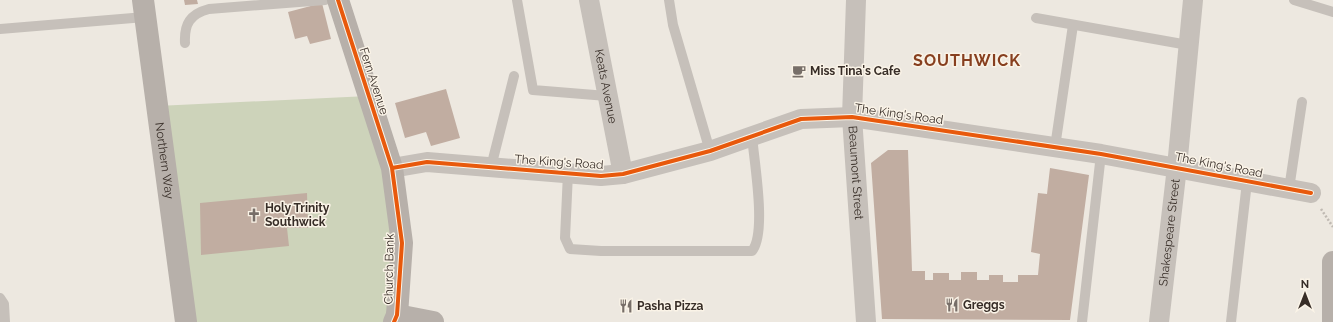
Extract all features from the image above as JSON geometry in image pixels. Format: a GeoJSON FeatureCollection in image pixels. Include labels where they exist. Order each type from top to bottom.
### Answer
{"type":"FeatureCollection","features":[{"type":"Feature","properties":{"kind":"street","name":"Fern Avenue"},"geometry":{"type":"LineString","coordinates":[[338,0],[392,168]]}},
{"type":"Feature","properties":{"kind":"street","name":"Keats Avenue"},"geometry":{"type":"LineString","coordinates":[[589,0],[623,174]]}},
{"type":"Feature","properties":{"kind":"street","name":"Beaumont Street"},"geometry":{"type":"LineString","coordinates":[[856,0],[852,117],[866,322]]}},
{"type":"Feature","properties":{"kind":"street","name":"Shakespeare Street"},"geometry":{"type":"LineString","coordinates":[[1160,322],[1177,167],[1192,0]]}},
{"type":"Feature","properties":{"kind":"street","name":"Northern Way"},"geometry":{"type":"LineString","coordinates":[[144,8],[186,322]]}},
{"type":"Feature","properties":{"kind":"street","name":"The King's Road"},"geometry":{"type":"LineString","coordinates":[[392,168],[427,162],[601,176],[623,174],[710,151],[801,119],[852,117],[1101,154],[1311,193]]}},
{"type":"Feature","properties":{"kind":"street","name":"Church Bank"},"geometry":{"type":"LineString","coordinates":[[392,168],[402,243],[396,319]]}},
{"type":"Feature","properties":{"kind":"street"},"geometry":{"type":"LineString","coordinates":[[1333,262],[1333,322]]}},
{"type":"Feature","properties":{"kind":"street"},"geometry":{"type":"LineString","coordinates":[[396,319],[433,322]]}},
{"type":"Feature","properties":{"kind":"lane"},"geometry":{"type":"LineString","coordinates":[[184,43],[184,32],[187,23],[191,17],[198,12],[209,9],[325,0]]}},
{"type":"Feature","properties":{"kind":"lane"},"geometry":{"type":"LineString","coordinates":[[517,0],[533,90],[608,96]]}},
{"type":"Feature","properties":{"kind":"lane"},"geometry":{"type":"LineString","coordinates":[[669,0],[673,25],[710,151]]}},
{"type":"Feature","properties":{"kind":"lane"},"geometry":{"type":"LineString","coordinates":[[1294,0],[1333,12]]}},
{"type":"Feature","properties":{"kind":"lane"},"geometry":{"type":"LineString","coordinates":[[0,29],[144,8]]}},
{"type":"Feature","properties":{"kind":"lane"},"geometry":{"type":"LineString","coordinates":[[1036,18],[1188,45]]}},
{"type":"Feature","properties":{"kind":"lane"},"geometry":{"type":"LineString","coordinates":[[1055,147],[1073,25]]}},
{"type":"Feature","properties":{"kind":"lane"},"geometry":{"type":"LineString","coordinates":[[491,167],[514,76]]}},
{"type":"Feature","properties":{"kind":"lane"},"geometry":{"type":"LineString","coordinates":[[1289,189],[1302,102]]}},
{"type":"Feature","properties":{"kind":"lane"},"geometry":{"type":"LineString","coordinates":[[568,173],[565,238],[570,249],[608,251],[752,251],[757,245],[760,224],[752,136]]}},
{"type":"Feature","properties":{"kind":"lane"},"geometry":{"type":"LineString","coordinates":[[1082,322],[1101,154]]}},
{"type":"Feature","properties":{"kind":"lane"},"geometry":{"type":"LineString","coordinates":[[1231,322],[1246,182]]}},
{"type":"Feature","properties":{"kind":"lane"},"geometry":{"type":"LineString","coordinates":[[0,298],[4,304],[5,322]]}},
{"type":"Feature","properties":{"kind":"green space","name":"Holy Trinity Southwick"},"geometry":{"type":"Polygon","coordinates":[[[368,96],[392,168],[394,322],[186,322],[157,106],[368,96]]]}},
{"type":"Feature","properties":{"kind":"building"},"geometry":{"type":"Polygon","coordinates":[[[184,0],[197,0],[198,4],[185,5],[184,0]]]}},
{"type":"Feature","properties":{"kind":"building"},"geometry":{"type":"Polygon","coordinates":[[[322,3],[331,39],[310,44],[307,36],[295,39],[288,12],[322,3]]]}},
{"type":"Feature","properties":{"kind":"building"},"geometry":{"type":"Polygon","coordinates":[[[446,89],[460,138],[431,146],[426,132],[405,138],[395,103],[446,89]]]}},
{"type":"Feature","properties":{"kind":"building"},"geometry":{"type":"Polygon","coordinates":[[[888,150],[908,150],[912,271],[925,271],[925,280],[933,280],[933,273],[949,273],[949,280],[961,280],[961,272],[977,272],[977,280],[989,280],[989,275],[1003,275],[1003,282],[1018,282],[1018,275],[1038,275],[1040,254],[1031,252],[1038,193],[1047,194],[1050,168],[1089,175],[1070,320],[882,319],[871,163],[888,150]]]}},
{"type":"Feature","properties":{"kind":"building","name":"Holy Trinity Southwick"},"geometry":{"type":"Polygon","coordinates":[[[307,193],[308,228],[287,228],[289,246],[201,255],[200,203],[307,193]]]}},
{"type":"Feature","properties":{"kind":"cycle path"},"geometry":{"type":"LineString","coordinates":[[338,0],[392,168],[402,243],[397,315],[394,322]]}},
{"type":"Feature","properties":{"kind":"cycle path"},"geometry":{"type":"LineString","coordinates":[[392,168],[427,162],[601,176],[623,174],[710,151],[801,119],[852,117],[1101,154],[1311,193]]}},
{"type":"Feature","properties":{"kind":"place","name":"Miss Tina's Cafe"},"geometry":{"type":"Point","coordinates":[799,71]}},
{"type":"Feature","properties":{"kind":"place","name":"Holy Trinity Southwick"},"geometry":{"type":"Point","coordinates":[254,215]}},
{"type":"Feature","properties":{"kind":"place","name":"Greggs"},"geometry":{"type":"Point","coordinates":[952,305]}},
{"type":"Feature","properties":{"kind":"place","name":"Pasha Pizza"},"geometry":{"type":"Point","coordinates":[626,306]}},
{"type":"Feature","properties":{"kind":"district","name":"SOUTHWICK"},"geometry":{"type":"Point","coordinates":[967,60]}}]}
